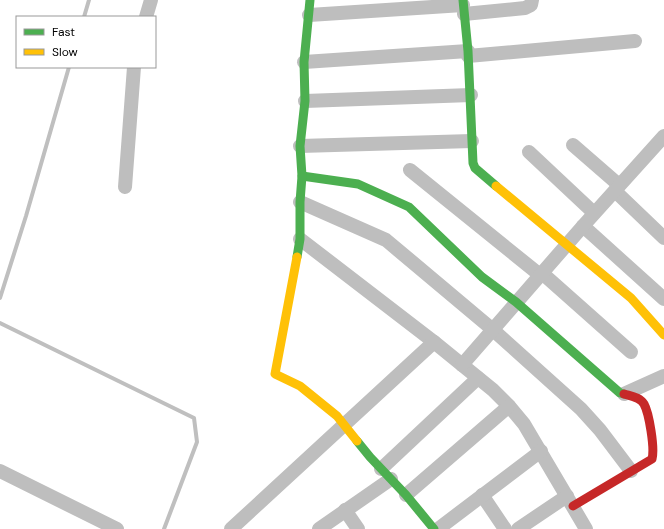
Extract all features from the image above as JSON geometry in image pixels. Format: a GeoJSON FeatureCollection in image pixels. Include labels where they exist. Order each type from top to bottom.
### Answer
{"type":"FeatureCollection","features":[{"type":"Feature","properties":{"kind":"street"},"geometry":{"type":"LineString","coordinates":[[146,16],[151,0]]}},
{"type":"Feature","properties":{"kind":"street"},"geometry":{"type":"LineString","coordinates":[[310,0],[304,62],[305,101],[300,146],[302,176],[300,239],[275,374],[300,386],[337,416],[343,425],[406,495],[434,529]]}},
{"type":"Feature","properties":{"kind":"street"},"geometry":{"type":"LineString","coordinates":[[309,15],[463,6],[525,8],[530,5],[532,0]]}},
{"type":"Feature","properties":{"kind":"street"},"geometry":{"type":"LineString","coordinates":[[463,6],[471,95],[473,163],[475,168],[631,298],[664,335]]}},
{"type":"Feature","properties":{"kind":"street"},"geometry":{"type":"LineString","coordinates":[[304,62],[468,54],[635,41]]}},
{"type":"Feature","properties":{"kind":"street"},"geometry":{"type":"LineString","coordinates":[[125,187],[134,68]]}},
{"type":"Feature","properties":{"kind":"street"},"geometry":{"type":"LineString","coordinates":[[305,101],[471,95]]}},
{"type":"Feature","properties":{"kind":"street"},"geometry":{"type":"LineString","coordinates":[[462,365],[582,226],[664,136]]}},
{"type":"Feature","properties":{"kind":"street"},"geometry":{"type":"LineString","coordinates":[[300,146],[472,141]]}},
{"type":"Feature","properties":{"kind":"street"},"geometry":{"type":"LineString","coordinates":[[573,145],[617,188],[664,238]]}},
{"type":"Feature","properties":{"kind":"street"},"geometry":{"type":"LineString","coordinates":[[529,152],[594,213]]}},
{"type":"Feature","properties":{"kind":"street"},"geometry":{"type":"LineString","coordinates":[[410,170],[541,274],[631,352]]}},
{"type":"Feature","properties":{"kind":"street"},"geometry":{"type":"LineString","coordinates":[[302,176],[358,184],[409,207],[482,277],[516,302],[620,393],[635,397],[641,400],[644,404],[654,447],[654,455],[652,459],[518,529]]}},
{"type":"Feature","properties":{"kind":"street"},"geometry":{"type":"LineString","coordinates":[[300,202],[386,240],[492,329],[581,409],[600,430],[631,471]]}},
{"type":"Feature","properties":{"kind":"street"},"geometry":{"type":"LineString","coordinates":[[582,226],[664,299]]}},
{"type":"Feature","properties":{"kind":"street"},"geometry":{"type":"LineString","coordinates":[[300,239],[434,342],[509,406],[524,424],[586,529]]}},
{"type":"Feature","properties":{"kind":"street"},"geometry":{"type":"LineString","coordinates":[[231,529],[434,342]]}},
{"type":"Feature","properties":{"kind":"street"},"geometry":{"type":"LineString","coordinates":[[624,394],[664,376]]}},
{"type":"Feature","properties":{"kind":"street"},"geometry":{"type":"LineString","coordinates":[[318,529],[345,510],[386,474],[478,378]]}},
{"type":"Feature","properties":{"kind":"street"},"geometry":{"type":"LineString","coordinates":[[406,495],[509,406]]}},
{"type":"Feature","properties":{"kind":"street"},"geometry":{"type":"LineString","coordinates":[[438,529],[540,451]]}},
{"type":"Feature","properties":{"kind":"street"},"geometry":{"type":"LineString","coordinates":[[0,471],[117,529]]}},
{"type":"Feature","properties":{"kind":"street"},"geometry":{"type":"LineString","coordinates":[[482,495],[505,529]]}},
{"type":"Feature","properties":{"kind":"street"},"geometry":{"type":"LineString","coordinates":[[345,510],[358,529]]}},
{"type":"Feature","properties":{"kind":"waterway"},"geometry":{"type":"LineString","coordinates":[[84,16],[89,0]]}},
{"type":"Feature","properties":{"kind":"waterway"},"geometry":{"type":"LineString","coordinates":[[0,298],[26,216],[69,68]]}},
{"type":"Feature","properties":{"kind":"waterway"},"geometry":{"type":"LineString","coordinates":[[0,323],[194,418],[197,442],[164,529]]}},
{"type":"Feature","properties":{"kind":"traffic: fast"},"geometry":{"type":"LineString","coordinates":[[297,257],[300,239],[302,176],[300,146],[305,101],[304,62],[310,0]]}},
{"type":"Feature","properties":{"kind":"traffic: fast"},"geometry":{"type":"LineString","coordinates":[[463,0],[468,51],[473,163],[475,168],[496,186]]}},
{"type":"Feature","properties":{"kind":"traffic: fast"},"geometry":{"type":"LineString","coordinates":[[302,176],[358,184],[409,207],[482,277],[516,302],[620,393],[624,394]]}},
{"type":"Feature","properties":{"kind":"traffic: fast"},"geometry":{"type":"LineString","coordinates":[[357,441],[406,495],[434,529]]}},
{"type":"Feature","properties":{"kind":"traffic: slow"},"geometry":{"type":"LineString","coordinates":[[496,186],[631,298],[664,335]]}},
{"type":"Feature","properties":{"kind":"traffic: slow"},"geometry":{"type":"LineString","coordinates":[[297,257],[275,374],[300,386],[337,416],[357,441]]}},
{"type":"Feature","properties":{"kind":"traffic: jam"},"geometry":{"type":"LineString","coordinates":[[573,506],[652,459],[653,447],[646,408],[637,398],[624,394]]}}]}
